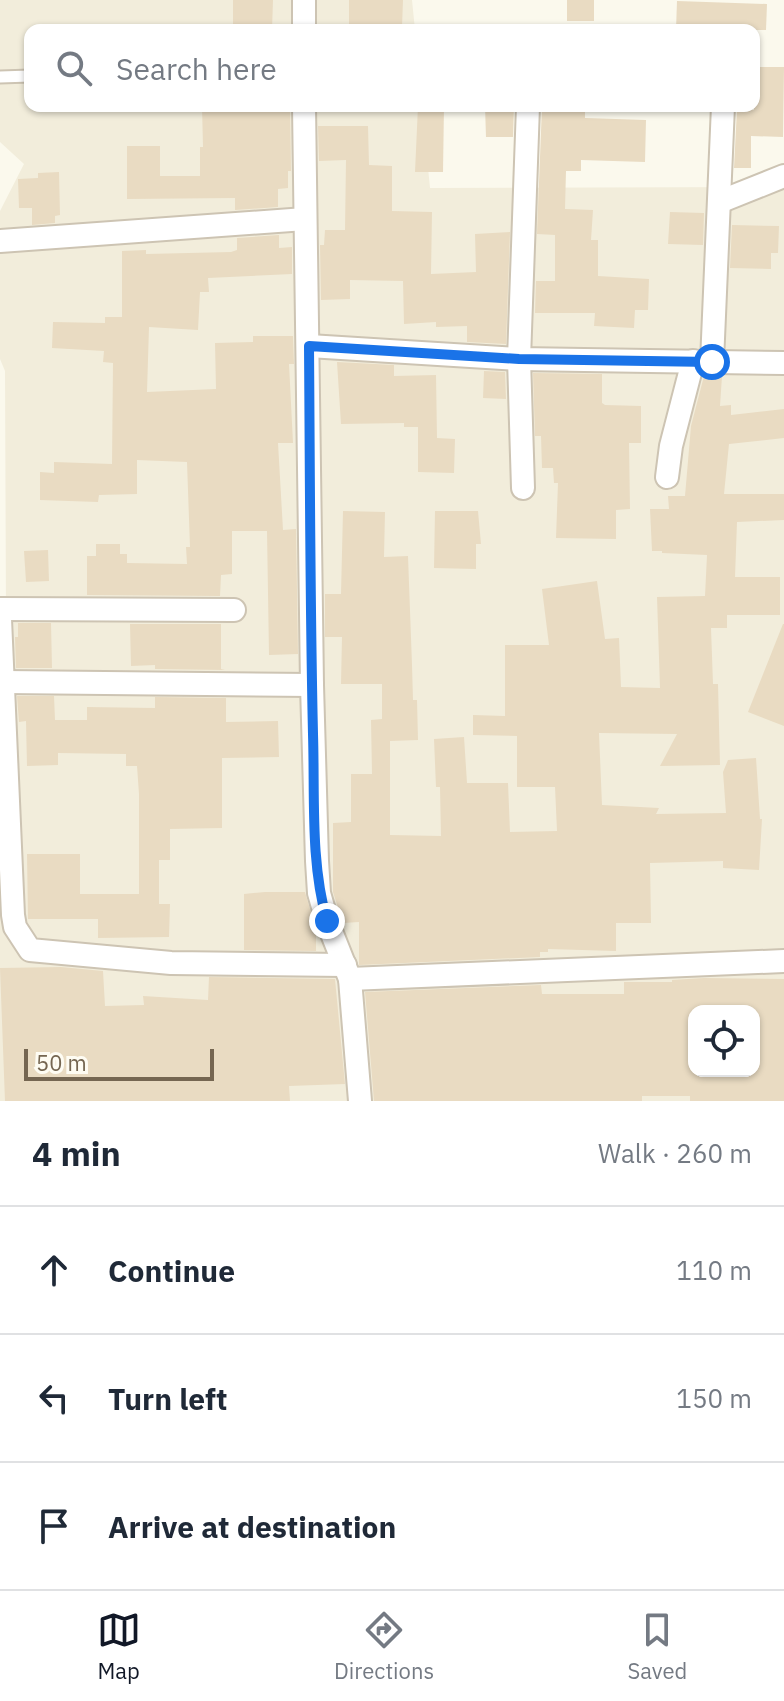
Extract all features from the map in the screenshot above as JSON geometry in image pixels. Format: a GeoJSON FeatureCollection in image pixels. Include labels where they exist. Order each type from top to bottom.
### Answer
{"type":"FeatureCollection","features":[{"type":"Feature","properties":{"kind":"street"},"geometry":{"type":"LineString","coordinates":[[304,0],[304,24]]}},
{"type":"Feature","properties":{"kind":"street"},"geometry":{"type":"LineString","coordinates":[[304,112],[312,685],[319,893],[348,972],[360,1101]]}},
{"type":"Feature","properties":{"kind":"street"},"geometry":{"type":"LineString","coordinates":[[523,488],[519,359],[528,112]]}},
{"type":"Feature","properties":{"kind":"street"},"geometry":{"type":"LineString","coordinates":[[667,477],[671,446],[703,362],[719,202],[723,112]]}},
{"type":"Feature","properties":{"kind":"street"},"geometry":{"type":"LineString","coordinates":[[719,202],[784,176]]}},
{"type":"Feature","properties":{"kind":"street"},"geometry":{"type":"LineString","coordinates":[[0,241],[305,219]]}},
{"type":"Feature","properties":{"kind":"street"},"geometry":{"type":"LineString","coordinates":[[309,346],[519,359],[784,363]]}},
{"type":"Feature","properties":{"kind":"street"},"geometry":{"type":"LineString","coordinates":[[0,609],[234,610]]}},
{"type":"Feature","properties":{"kind":"street"},"geometry":{"type":"LineString","coordinates":[[0,619],[8,928],[30,950],[171,963],[348,972],[784,961]]}},
{"type":"Feature","properties":{"kind":"street"},"geometry":{"type":"LineString","coordinates":[[4,682],[312,685]]}},
{"type":"Feature","properties":{"kind":"lane"},"geometry":{"type":"LineString","coordinates":[[0,77],[24,76]]}},
{"type":"Feature","properties":{"kind":"shaded area"},"geometry":{"type":"Polygon","coordinates":[[[0,0],[412,0],[414,24],[24,24],[24,112],[423,112],[430,188],[784,187],[784,1101],[0,1101],[0,615],[6,615],[5,371],[0,359],[0,211],[24,164],[0,142],[0,0]]]}},
{"type":"Feature","properties":{"kind":"building"},"geometry":{"type":"Polygon","coordinates":[[[233,0],[273,0],[272,24],[233,24],[233,0]]]}},
{"type":"Feature","properties":{"kind":"building"},"geometry":{"type":"Polygon","coordinates":[[[349,0],[403,0],[402,24],[349,24],[349,0]]]}},
{"type":"Feature","properties":{"kind":"building"},"geometry":{"type":"Polygon","coordinates":[[[567,0],[594,0],[594,21],[567,21],[567,0]]]}},
{"type":"Feature","properties":{"kind":"building"},"geometry":{"type":"Polygon","coordinates":[[[677,1],[767,4],[766,30],[760,30],[760,24],[676,24],[677,1]]]}},
{"type":"Feature","properties":{"kind":"building"},"geometry":{"type":"Polygon","coordinates":[[[760,67],[784,67],[783,137],[751,136],[751,168],[734,168],[737,112],[760,112],[760,67]]]}},
{"type":"Feature","properties":{"kind":"building"},"geometry":{"type":"Polygon","coordinates":[[[202,112],[290,112],[291,171],[288,171],[288,188],[278,189],[278,207],[235,210],[235,198],[127,199],[127,146],[160,146],[160,176],[200,176],[200,147],[203,147],[202,112]]]}},
{"type":"Feature","properties":{"kind":"building"},"geometry":{"type":"Polygon","coordinates":[[[418,112],[444,112],[443,172],[415,172],[418,112]]]}},
{"type":"Feature","properties":{"kind":"building"},"geometry":{"type":"Polygon","coordinates":[[[485,112],[514,112],[513,137],[486,137],[485,112]]]}},
{"type":"Feature","properties":{"kind":"building"},"geometry":{"type":"Polygon","coordinates":[[[542,112],[585,112],[585,118],[646,120],[645,162],[581,160],[581,171],[566,171],[565,209],[593,210],[591,240],[598,240],[598,276],[649,279],[648,310],[635,310],[634,328],[594,326],[595,313],[535,313],[536,281],[555,281],[555,235],[537,234],[542,112]]]}},
{"type":"Feature","properties":{"kind":"building"},"geometry":{"type":"Polygon","coordinates":[[[318,126],[368,126],[369,165],[392,166],[392,211],[432,212],[431,274],[476,272],[475,234],[510,232],[506,344],[467,342],[467,326],[436,327],[436,322],[404,324],[403,281],[350,280],[350,299],[321,300],[320,245],[324,245],[325,230],[345,230],[346,160],[319,161],[318,126]]]}},
{"type":"Feature","properties":{"kind":"building"},"geometry":{"type":"Polygon","coordinates":[[[59,172],[60,215],[55,216],[55,223],[32,225],[32,208],[19,208],[18,179],[38,178],[38,173],[59,172]]]}},
{"type":"Feature","properties":{"kind":"building"},"geometry":{"type":"Polygon","coordinates":[[[670,212],[704,213],[703,245],[668,244],[670,212]]]}},
{"type":"Feature","properties":{"kind":"building"},"geometry":{"type":"Polygon","coordinates":[[[732,225],[779,226],[778,253],[771,253],[771,269],[730,268],[732,225]]]}},
{"type":"Feature","properties":{"kind":"building"},"geometry":{"type":"Polygon","coordinates":[[[279,235],[279,248],[292,247],[292,274],[208,278],[209,292],[200,292],[198,330],[149,327],[147,392],[216,389],[215,343],[253,342],[253,336],[293,336],[294,364],[289,364],[293,443],[278,443],[283,530],[296,529],[298,654],[269,655],[267,531],[232,531],[232,574],[221,575],[220,596],[87,595],[87,556],[96,556],[96,544],[120,544],[120,554],[127,554],[127,563],[187,564],[186,547],[190,547],[187,462],[137,460],[137,494],[99,495],[98,502],[40,500],[40,472],[54,473],[54,462],[112,464],[113,363],[103,362],[104,351],[52,348],[53,322],[105,323],[105,317],[122,317],[122,251],[146,250],[146,254],[231,252],[237,250],[237,238],[279,235]]]}},
{"type":"Feature","properties":{"kind":"building"},"geometry":{"type":"Polygon","coordinates":[[[337,362],[394,365],[394,376],[436,375],[437,438],[455,439],[454,473],[418,472],[418,427],[404,427],[404,423],[341,424],[337,362]]]}},
{"type":"Feature","properties":{"kind":"building"},"geometry":{"type":"Polygon","coordinates":[[[484,371],[505,372],[506,399],[483,398],[484,371]]]}},
{"type":"Feature","properties":{"kind":"building"},"geometry":{"type":"Polygon","coordinates":[[[533,373],[602,374],[602,403],[641,406],[641,443],[629,443],[630,509],[616,510],[616,539],[556,538],[558,483],[554,483],[553,468],[542,468],[541,436],[535,436],[533,373]]]}},
{"type":"Feature","properties":{"kind":"building"},"geometry":{"type":"Polygon","coordinates":[[[704,376],[722,376],[720,406],[731,405],[731,415],[784,409],[784,438],[729,444],[724,494],[784,494],[784,520],[737,522],[735,577],[780,577],[780,615],[727,615],[727,628],[711,628],[713,684],[718,684],[720,765],[660,766],[677,734],[599,733],[602,805],[659,808],[656,814],[726,813],[723,772],[728,760],[756,758],[762,819],[759,870],[723,868],[723,861],[650,863],[651,923],[616,923],[616,951],[548,949],[548,952],[540,952],[540,957],[359,965],[359,922],[343,923],[333,892],[333,823],[351,822],[351,774],[372,774],[371,720],[382,719],[382,684],[341,684],[342,637],[325,637],[325,594],[341,594],[343,511],[385,512],[384,557],[408,556],[413,700],[417,700],[418,740],[390,741],[390,835],[441,836],[440,787],[436,787],[434,739],[464,737],[467,783],[508,783],[510,832],[557,831],[555,787],[517,787],[517,736],[473,735],[473,715],[505,716],[505,645],[549,645],[542,589],[597,581],[605,639],[619,638],[621,687],[660,688],[657,597],[705,596],[707,555],[652,551],[650,509],[669,509],[668,496],[685,496],[691,426],[704,376]]]}},
{"type":"Feature","properties":{"kind":"building"},"geometry":{"type":"Polygon","coordinates":[[[435,511],[478,511],[481,544],[476,544],[476,569],[434,568],[435,511]]]}},
{"type":"Feature","properties":{"kind":"building"},"geometry":{"type":"Polygon","coordinates":[[[48,550],[49,581],[26,582],[24,551],[48,550]]]}},
{"type":"Feature","properties":{"kind":"building"},"geometry":{"type":"Polygon","coordinates":[[[18,623],[51,623],[52,668],[16,668],[18,623]]]}},
{"type":"Feature","properties":{"kind":"building"},"geometry":{"type":"Polygon","coordinates":[[[130,624],[221,624],[221,669],[225,670],[131,666],[130,624]]]}},
{"type":"Feature","properties":{"kind":"building"},"geometry":{"type":"Polygon","coordinates":[[[784,624],[784,726],[748,712],[784,624]]]}},
{"type":"Feature","properties":{"kind":"building"},"geometry":{"type":"Polygon","coordinates":[[[17,696],[54,696],[55,720],[87,720],[87,707],[155,708],[155,697],[226,698],[226,722],[278,721],[279,757],[222,758],[222,828],[170,829],[170,860],[159,860],[159,904],[170,904],[169,937],[98,938],[98,919],[28,919],[27,854],[80,854],[80,894],[139,894],[139,794],[137,766],[126,766],[126,754],[58,753],[58,765],[27,766],[26,721],[19,722],[17,696]]]}},
{"type":"Feature","properties":{"kind":"building"},"geometry":{"type":"Polygon","coordinates":[[[305,892],[316,930],[316,951],[244,950],[244,894],[305,892]]]}},
{"type":"Feature","properties":{"kind":"building"},"geometry":{"type":"Polygon","coordinates":[[[61,967],[103,971],[105,1006],[144,1005],[143,996],[208,1000],[209,977],[335,979],[345,1084],[289,1086],[290,1101],[5,1101],[0,968],[61,967]]]}},
{"type":"Feature","properties":{"kind":"building"},"geometry":{"type":"Polygon","coordinates":[[[704,978],[784,979],[784,1101],[690,1101],[690,1096],[642,1096],[642,1101],[374,1101],[365,992],[541,985],[542,994],[624,994],[624,982],[704,978]]]}},
{"type":"Feature","properties":{"kind":"route"},"geometry":{"type":"LineString","coordinates":[[327,921],[319,893],[317,861],[309,346],[519,359],[712,362]]}}]}
